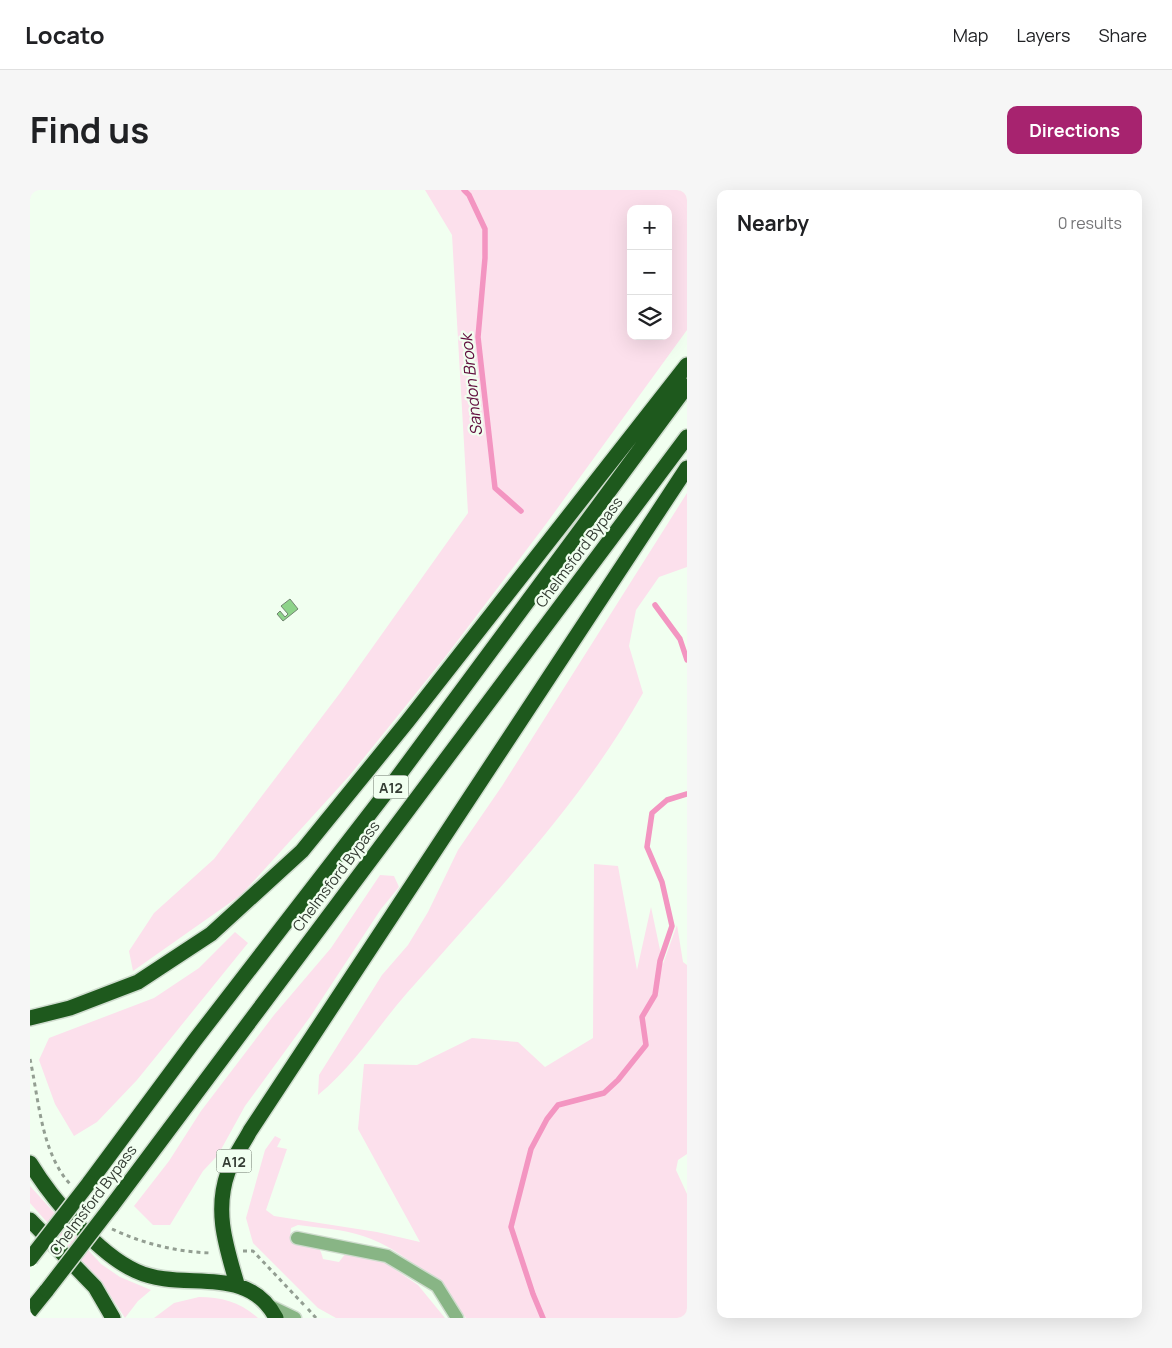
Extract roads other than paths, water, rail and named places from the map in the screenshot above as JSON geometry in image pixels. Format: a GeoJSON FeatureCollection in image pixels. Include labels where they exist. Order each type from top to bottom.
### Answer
{"type":"FeatureCollection","features":[{"type":"Feature","properties":{"kind":"highway","name":"A12"},"geometry":{"type":"LineString","coordinates":[[30,1018],[70,1008],[138,982],[211,934],[302,851],[687,365]]}},
{"type":"Feature","properties":{"kind":"highway","name":"Chelmsford Bypass"},"geometry":{"type":"LineString","coordinates":[[30,1259],[83,1186],[385,794],[687,386]]}},
{"type":"Feature","properties":{"kind":"highway","name":"Chelmsford Bypass"},"geometry":{"type":"LineString","coordinates":[[30,1311],[111,1207],[687,437]]}},
{"type":"Feature","properties":{"kind":"highway","name":"A12"},"geometry":{"type":"LineString","coordinates":[[238,1284],[223,1237],[220,1203],[228,1171],[250,1131],[687,468]]}},
{"type":"Feature","properties":{"kind":"highway"},"geometry":{"type":"LineString","coordinates":[[30,1163],[59,1204],[109,1255],[135,1271],[160,1280],[238,1284],[254,1293],[273,1312]]}},
{"type":"Feature","properties":{"kind":"highway"},"geometry":{"type":"LineString","coordinates":[[30,1220],[95,1287],[113,1318]]}},
{"type":"Feature","properties":{"kind":"street"},"geometry":{"type":"LineString","coordinates":[[297,1238],[387,1256],[437,1286],[457,1318]]}},
{"type":"Feature","properties":{"kind":"street"},"geometry":{"type":"LineString","coordinates":[[273,1312],[295,1318]]}},
{"type":"Feature","properties":{"kind":"waterway","name":"Sandon Brook"},"geometry":{"type":"LineString","coordinates":[[464,190],[469,195],[485,229],[485,258],[478,337],[495,488],[521,511]]}},
{"type":"Feature","properties":{"kind":"waterway","name":"Sandon Brook"},"geometry":{"type":"LineString","coordinates":[[655,605],[680,639],[687,660]]}},
{"type":"Feature","properties":{"kind":"waterway","name":"Sandon Brook"},"geometry":{"type":"LineString","coordinates":[[543,1318],[511,1227],[531,1149],[547,1119],[558,1105],[604,1093],[618,1080],[646,1045],[642,1017],[655,995],[660,961],[672,926],[662,882],[647,847],[652,813],[667,800],[687,794]]}}]}
